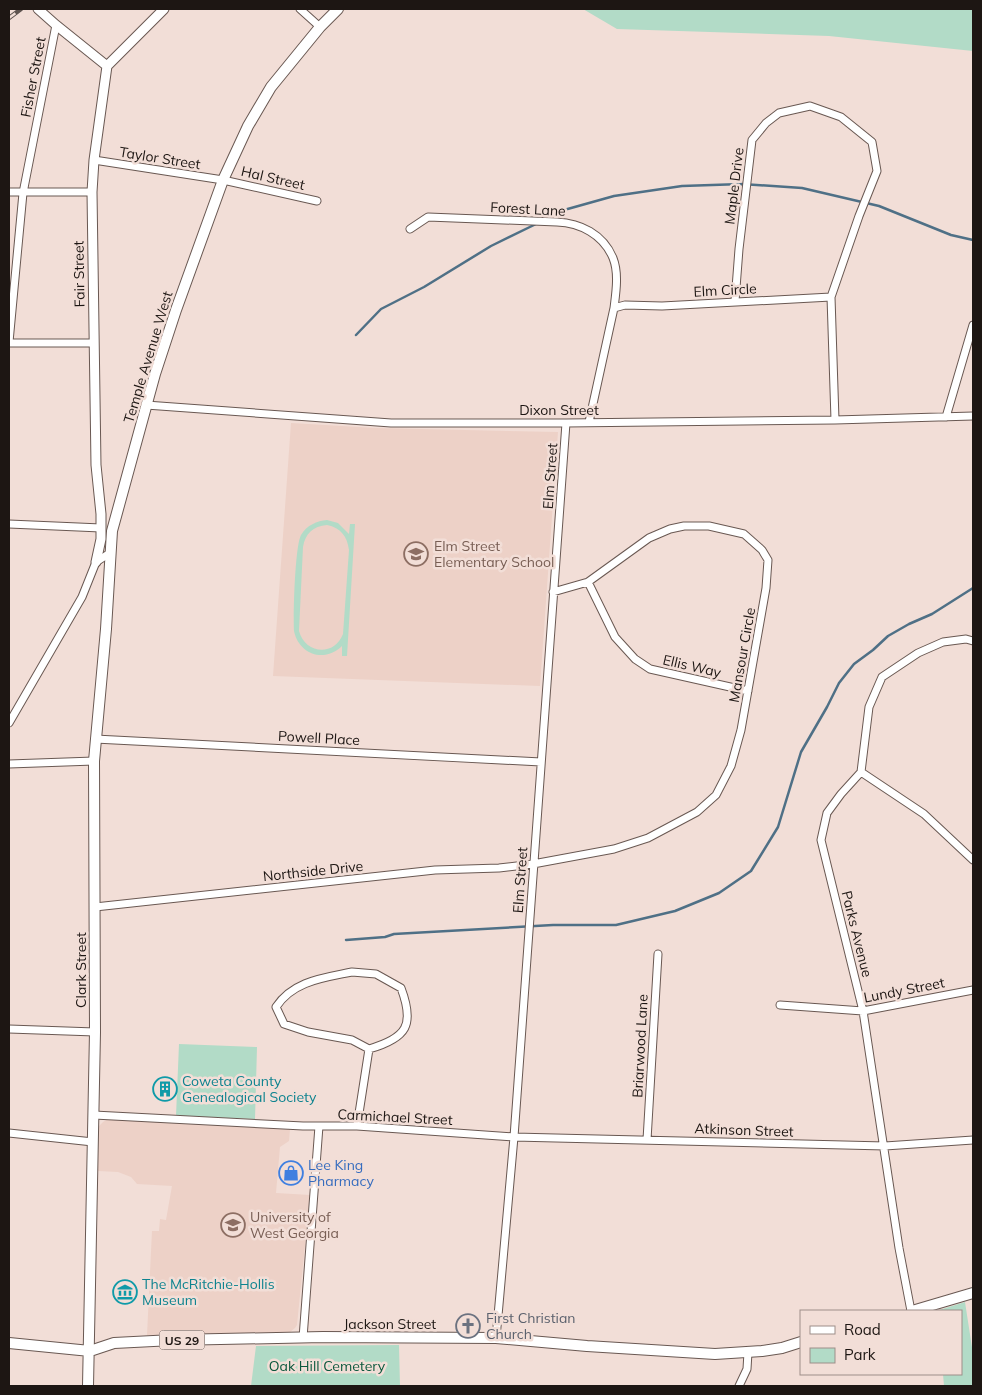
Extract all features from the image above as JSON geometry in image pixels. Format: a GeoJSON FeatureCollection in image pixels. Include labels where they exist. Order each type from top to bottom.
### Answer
{"type":"FeatureCollection","features":[{"type":"Feature","properties":{"kind":"main road","name":"Temple Avenue West"},"geometry":{"type":"LineString","coordinates":[[110,553],[112,531],[146,405],[176,310],[224,180],[248,126],[270,89],[320,27],[338,9]]}},
{"type":"Feature","properties":{"kind":"main road","name":"Clark Street"},"geometry":{"type":"LineString","coordinates":[[88,1386],[95,1032],[94,761],[107,620],[110,553]]}},
{"type":"Feature","properties":{"kind":"main road"},"geometry":{"type":"LineString","coordinates":[[914,1310],[973,1293]]}},
{"type":"Feature","properties":{"kind":"main road","name":"Jackson Street"},"geometry":{"type":"LineString","coordinates":[[9,1343],[90,1351],[114,1343],[173,1340],[496,1338],[690,1353],[748,1352],[782,1348],[800,1342]]}},
{"type":"Feature","properties":{"kind":"street"},"geometry":{"type":"LineString","coordinates":[[38,9],[107,66],[164,9]]}},
{"type":"Feature","properties":{"kind":"street"},"geometry":{"type":"LineString","coordinates":[[300,9],[320,27]]}},
{"type":"Feature","properties":{"kind":"street","name":"Fisher Street"},"geometry":{"type":"LineString","coordinates":[[9,342],[23,192],[56,25]]}},
{"type":"Feature","properties":{"kind":"street","name":"Fair Street"},"geometry":{"type":"LineString","coordinates":[[96,562],[101,539],[101,514],[96,464],[92,192],[94,160],[107,66]]}},
{"type":"Feature","properties":{"kind":"street","name":"Maple Drive"},"geometry":{"type":"LineString","coordinates":[[736,301],[739,250],[752,140],[766,123],[779,113],[810,106],[841,117],[872,142],[877,171],[859,216],[832,297]]}},
{"type":"Feature","properties":{"kind":"street","name":"Taylor Street"},"geometry":{"type":"LineString","coordinates":[[94,160],[224,180]]}},
{"type":"Feature","properties":{"kind":"street","name":"Hal Street"},"geometry":{"type":"LineString","coordinates":[[224,180],[317,201]]}},
{"type":"Feature","properties":{"kind":"street"},"geometry":{"type":"LineString","coordinates":[[9,192],[92,192]]}},
{"type":"Feature","properties":{"kind":"street","name":"Forest Lane"},"geometry":{"type":"LineString","coordinates":[[410,229],[428,217],[563,222],[582,227],[595,235],[613,258],[617,283],[614,308]]}},
{"type":"Feature","properties":{"kind":"street"},"geometry":{"type":"LineString","coordinates":[[832,297],[835,420]]}},
{"type":"Feature","properties":{"kind":"street","name":"Elm Circle"},"geometry":{"type":"LineString","coordinates":[[614,308],[625,305],[662,306],[832,297]]}},
{"type":"Feature","properties":{"kind":"street"},"geometry":{"type":"LineString","coordinates":[[589,422],[614,308]]}},
{"type":"Feature","properties":{"kind":"street"},"geometry":{"type":"LineString","coordinates":[[946,417],[973,325]]}},
{"type":"Feature","properties":{"kind":"street"},"geometry":{"type":"LineString","coordinates":[[9,342],[94,343]]}},
{"type":"Feature","properties":{"kind":"street","name":"Dixon Street"},"geometry":{"type":"LineString","coordinates":[[146,405],[392,423],[835,420],[973,416]]}},
{"type":"Feature","properties":{"kind":"street","name":"Elm Street"},"geometry":{"type":"LineString","coordinates":[[496,1338],[514,1137],[566,423]]}},
{"type":"Feature","properties":{"kind":"street"},"geometry":{"type":"LineString","coordinates":[[9,524],[101,528]]}},
{"type":"Feature","properties":{"kind":"street","name":"Mansour Circle"},"geometry":{"type":"LineString","coordinates":[[533,864],[614,849],[648,838],[697,812],[716,795],[731,766],[741,730],[766,588],[768,560],[762,550],[744,534],[709,526],[690,526],[670,530],[650,538],[588,582],[553,592]]}},
{"type":"Feature","properties":{"kind":"street"},"geometry":{"type":"LineString","coordinates":[[9,723],[78,604],[96,562],[110,553]]}},
{"type":"Feature","properties":{"kind":"street","name":"Ellis Way"},"geometry":{"type":"LineString","coordinates":[[588,582],[615,637],[635,659],[650,669],[748,691]]}},
{"type":"Feature","properties":{"kind":"street"},"geometry":{"type":"LineString","coordinates":[[973,641],[966,639],[943,642],[918,653],[882,677],[869,707],[861,772],[924,814],[973,860]]}},
{"type":"Feature","properties":{"kind":"street","name":"Powell Place"},"geometry":{"type":"LineString","coordinates":[[95,739],[541,762]]}},
{"type":"Feature","properties":{"kind":"street"},"geometry":{"type":"LineString","coordinates":[[9,764],[94,761]]}},
{"type":"Feature","properties":{"kind":"street","name":"Parks Avenue"},"geometry":{"type":"LineString","coordinates":[[861,772],[826,813],[821,840],[863,1012],[885,1146],[899,1248],[911,1310]]}},
{"type":"Feature","properties":{"kind":"street","name":"Northside Drive"},"geometry":{"type":"LineString","coordinates":[[95,907],[435,870],[499,868],[533,864]]}},
{"type":"Feature","properties":{"kind":"street","name":"Briarwood Lane"},"geometry":{"type":"LineString","coordinates":[[647,1140],[658,954]]}},
{"type":"Feature","properties":{"kind":"street"},"geometry":{"type":"LineString","coordinates":[[352,972],[376,974],[401,988],[407,1004],[408,1019],[394,1041],[369,1049],[352,1040],[308,1032],[284,1024],[276,1007],[282,996],[292,989],[324,978],[352,972]]}},
{"type":"Feature","properties":{"kind":"street","name":"Lundy Street"},"geometry":{"type":"LineString","coordinates":[[780,1005],[863,1012],[973,990]]}},
{"type":"Feature","properties":{"kind":"street"},"geometry":{"type":"LineString","coordinates":[[9,1029],[95,1032]]}},
{"type":"Feature","properties":{"kind":"street"},"geometry":{"type":"LineString","coordinates":[[357,1126],[369,1049]]}},
{"type":"Feature","properties":{"kind":"street","name":"Carmichael Street"},"geometry":{"type":"LineString","coordinates":[[94,1115],[319,1126],[357,1126],[514,1137]]}},
{"type":"Feature","properties":{"kind":"street"},"geometry":{"type":"LineString","coordinates":[[303,1338],[319,1126]]}},
{"type":"Feature","properties":{"kind":"street"},"geometry":{"type":"LineString","coordinates":[[9,1133],[93,1142]]}},
{"type":"Feature","properties":{"kind":"street","name":"Atkinson Street"},"geometry":{"type":"LineString","coordinates":[[514,1137],[885,1146],[973,1140]]}},
{"type":"Feature","properties":{"kind":"street"},"geometry":{"type":"LineString","coordinates":[[739,1386],[747,1369],[748,1352]]}},
{"type":"Feature","properties":{"kind":"shaded area","name":"Elm Street Elementary School"},"geometry":{"type":"Polygon","coordinates":[[[291,423],[376,428],[558,432],[540,686],[273,676],[291,423]]]}},
{"type":"Feature","properties":{"kind":"shaded area","name":"University of West Georgia"},"geometry":{"type":"Polygon","coordinates":[[[108,1119],[290,1129],[289,1141],[280,1147],[276,1193],[310,1195],[297,1325],[295,1328],[290,1332],[147,1335],[152,1231],[159,1231],[160,1219],[166,1220],[172,1186],[137,1184],[131,1177],[118,1172],[98,1171],[99,1126],[108,1119]]]}},
{"type":"Feature","properties":{"kind":"green space"},"geometry":{"type":"Polygon","coordinates":[[[583,9],[973,9],[973,51],[829,36],[617,29],[583,9]]]}},
{"type":"Feature","properties":{"kind":"green space"},"geometry":{"type":"Polygon","coordinates":[[[327,520],[338,523],[349,534],[350,524],[355,524],[347,656],[342,656],[342,646],[328,654],[321,655],[307,651],[301,646],[294,631],[297,552],[301,535],[312,524],[327,520]],[[327,525],[318,527],[310,532],[303,547],[299,631],[302,639],[307,644],[320,650],[333,646],[343,634],[349,550],[347,541],[342,533],[336,528],[327,525]]]}},
{"type":"Feature","properties":{"kind":"green space"},"geometry":{"type":"Polygon","coordinates":[[[179,1044],[257,1047],[255,1119],[176,1116],[179,1044]]]}},
{"type":"Feature","properties":{"kind":"green space"},"geometry":{"type":"Polygon","coordinates":[[[965,1302],[973,1354],[973,1386],[944,1386],[943,1375],[962,1375],[962,1310],[939,1310],[965,1302]]]}},
{"type":"Feature","properties":{"kind":"green space","name":"Oak Hill Cemetery"},"geometry":{"type":"Polygon","coordinates":[[[399,1345],[400,1386],[251,1386],[256,1346],[399,1345]]]}},
{"type":"Feature","properties":{"kind":"waterway"},"geometry":{"type":"LineString","coordinates":[[546,219],[564,210],[614,196],[682,186],[742,184],[802,188],[879,206],[951,235],[973,240]]}},
{"type":"Feature","properties":{"kind":"waterway"},"geometry":{"type":"LineString","coordinates":[[356,335],[381,309],[424,287],[491,246],[536,224]]}},
{"type":"Feature","properties":{"kind":"waterway"},"geometry":{"type":"LineString","coordinates":[[346,940],[385,937],[394,934],[553,925],[616,925],[675,911],[719,893],[751,871],[778,827],[801,752],[839,683],[854,664],[888,636],[932,614],[973,588]]}},
{"type":"Feature","properties":{"kind":"railway"},"geometry":{"type":"LineString","coordinates":[[9,18],[21,9]]}},
{"type":"Feature","properties":{"kind":"place","name":"Elm Street Elementary School"},"geometry":{"type":"Point","coordinates":[416,554]}},
{"type":"Feature","properties":{"kind":"place","name":"Coweta County Genealogical Society"},"geometry":{"type":"Point","coordinates":[165,1089]}},
{"type":"Feature","properties":{"kind":"place","name":"Lee King Pharmacy"},"geometry":{"type":"Point","coordinates":[291,1173]}},
{"type":"Feature","properties":{"kind":"place","name":"University of West Georgia"},"geometry":{"type":"Point","coordinates":[233,1225]}},
{"type":"Feature","properties":{"kind":"place","name":"The McRitchie-Hollis Museum"},"geometry":{"type":"Point","coordinates":[125,1292]}},
{"type":"Feature","properties":{"kind":"place","name":"First Christian Church"},"geometry":{"type":"Point","coordinates":[468,1326]}}]}
